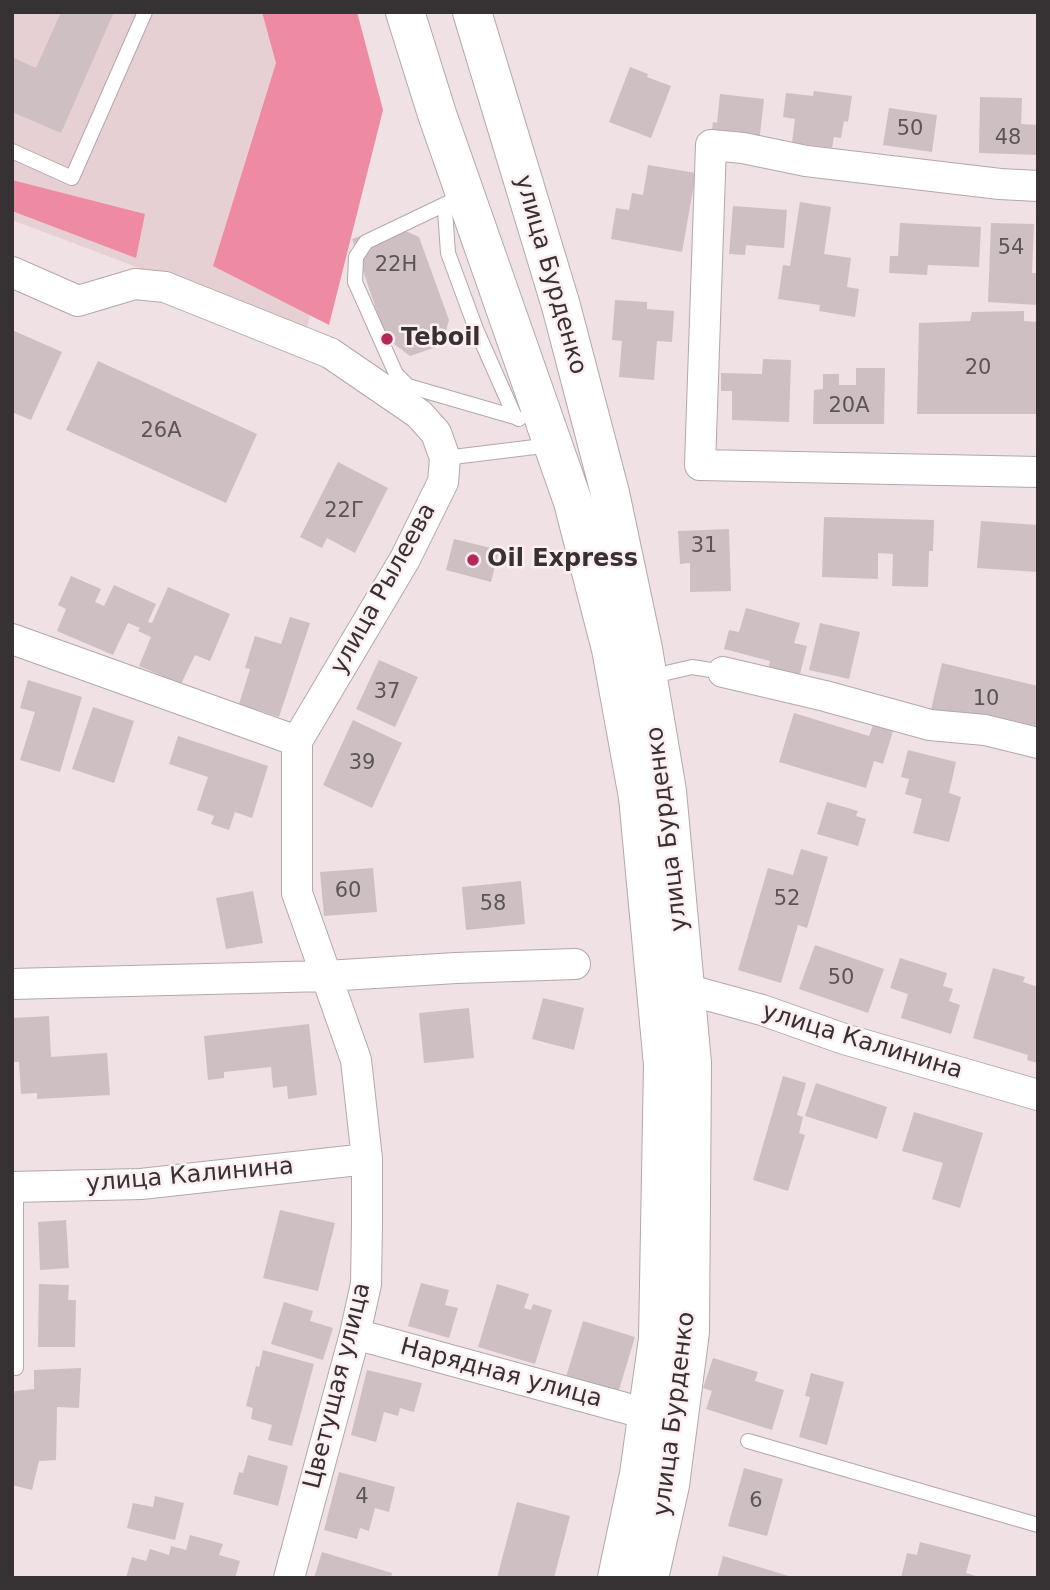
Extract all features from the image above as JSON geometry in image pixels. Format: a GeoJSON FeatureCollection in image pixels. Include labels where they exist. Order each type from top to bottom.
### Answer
{"type":"FeatureCollection","features":[{"type":"Feature","properties":{"kind":"main road","name":"улица Бурденко"},"geometry":{"type":"LineString","coordinates":[[405,12],[537,429],[573,502],[611,649],[638,797],[663,1065],[658,1339],[639,1474],[617,1578]]}},
{"type":"Feature","properties":{"kind":"main road","name":"улица Бурденко"},"geometry":{"type":"LineString","coordinates":[[472,12],[561,306],[610,493],[648,678],[667,791],[692,1063],[690,1332],[670,1485],[649,1578]]}},
{"type":"Feature","properties":{"kind":"street"},"geometry":{"type":"LineString","coordinates":[[1038,186],[1000,184],[807,161],[743,148],[711,145],[700,465],[1038,472]]}},
{"type":"Feature","properties":{"kind":"street"},"geometry":{"type":"LineString","coordinates":[[12,272],[78,301],[135,284],[165,287],[330,353],[419,414],[436,433],[445,458]]}},
{"type":"Feature","properties":{"kind":"street","name":"улица Рылеева"},"geometry":{"type":"LineString","coordinates":[[297,741],[405,559],[443,482],[445,458]]}},
{"type":"Feature","properties":{"kind":"street"},"geometry":{"type":"LineString","coordinates":[[12,639],[297,741]]}},
{"type":"Feature","properties":{"kind":"street"},"geometry":{"type":"LineString","coordinates":[[723,672],[930,725],[985,730],[1038,743]]}},
{"type":"Feature","properties":{"kind":"street","name":"Цветущая улица"},"geometry":{"type":"LineString","coordinates":[[289,1578],[366,1284],[366,1159],[356,1060],[297,893],[297,741]]}},
{"type":"Feature","properties":{"kind":"street"},"geometry":{"type":"LineString","coordinates":[[12,984],[326,976],[575,964]]}},
{"type":"Feature","properties":{"kind":"street","name":"улица Калинина"},"geometry":{"type":"LineString","coordinates":[[685,989],[762,1010],[844,1039],[1038,1096]]}},
{"type":"Feature","properties":{"kind":"street","name":"улица Калинина"},"geometry":{"type":"LineString","coordinates":[[14,1187],[141,1184],[366,1159]]}},
{"type":"Feature","properties":{"kind":"street","name":"Нарядная улица"},"geometry":{"type":"LineString","coordinates":[[355,1334],[648,1414]]}},
{"type":"Feature","properties":{"kind":"lane"},"geometry":{"type":"LineString","coordinates":[[12,151],[72,178],[145,12]]}},
{"type":"Feature","properties":{"kind":"lane"},"geometry":{"type":"LineString","coordinates":[[456,180],[366,242],[356,257],[355,282],[396,374],[408,386],[537,429]]}},
{"type":"Feature","properties":{"kind":"lane"},"geometry":{"type":"LineString","coordinates":[[445,458],[537,429]]}},
{"type":"Feature","properties":{"kind":"lane"},"geometry":{"type":"LineString","coordinates":[[648,678],[692,667],[723,672]]}},
{"type":"Feature","properties":{"kind":"lane"},"geometry":{"type":"LineString","coordinates":[[14,1187],[16,1368]]}},
{"type":"Feature","properties":{"kind":"lane"},"geometry":{"type":"LineString","coordinates":[[748,1441],[1038,1525]]}},
{"type":"Feature","properties":{"kind":"shaded area"},"geometry":{"type":"Polygon","coordinates":[[[12,12],[328,12],[359,131],[306,331],[12,220],[12,12]]]}},
{"type":"Feature","properties":{"kind":"shaded area"},"geometry":{"type":"Polygon","coordinates":[[[262,12],[357,12],[383,110],[329,325],[213,266],[276,63],[262,12]]]}},
{"type":"Feature","properties":{"kind":"shaded area"},"geometry":{"type":"Polygon","coordinates":[[[12,180],[145,214],[136,258],[12,211],[12,180]]]}},
{"type":"Feature","properties":{"kind":"building"},"geometry":{"type":"Polygon","coordinates":[[[61,12],[114,12],[61,133],[12,112],[12,57],[36,68],[61,12]]]}},
{"type":"Feature","properties":{"kind":"building"},"geometry":{"type":"Polygon","coordinates":[[[630,67],[671,86],[651,138],[609,122],[630,67]]]}},
{"type":"Feature","properties":{"kind":"building"},"geometry":{"type":"Polygon","coordinates":[[[814,91],[852,96],[848,122],[844,121],[841,138],[834,137],[832,148],[792,143],[795,119],[783,117],[786,93],[813,96],[814,91]]]}},
{"type":"Feature","properties":{"kind":"building"},"geometry":{"type":"Polygon","coordinates":[[[720,94],[764,99],[759,143],[711,138],[713,122],[717,123],[720,94]]]}},
{"type":"Feature","properties":{"kind":"building"},"geometry":{"type":"Polygon","coordinates":[[[980,97],[1022,98],[1021,124],[1038,125],[1038,155],[979,153],[980,97]]]}},
{"type":"Feature","properties":{"kind":"building"},"geometry":{"type":"Polygon","coordinates":[[[889,108],[937,115],[932,152],[883,145],[889,108]]]}},
{"type":"Feature","properties":{"kind":"building"},"geometry":{"type":"Polygon","coordinates":[[[648,165],[696,173],[682,252],[611,239],[616,208],[629,210],[632,193],[643,195],[648,165]]]}},
{"type":"Feature","properties":{"kind":"building"},"geometry":{"type":"Polygon","coordinates":[[[800,202],[831,207],[824,254],[851,258],[847,287],[859,289],[855,317],[819,311],[820,305],[778,299],[783,265],[790,266],[800,202]]]}},
{"type":"Feature","properties":{"kind":"building"},"geometry":{"type":"Polygon","coordinates":[[[733,206],[787,210],[784,248],[746,245],[745,255],[729,254],[733,206]]]}},
{"type":"Feature","properties":{"kind":"building"},"geometry":{"type":"Polygon","coordinates":[[[900,223],[981,227],[979,267],[928,265],[927,275],[889,273],[890,256],[898,256],[900,223]]]}},
{"type":"Feature","properties":{"kind":"building"},"geometry":{"type":"Polygon","coordinates":[[[991,223],[1034,224],[1032,273],[1038,273],[1038,305],[988,302],[991,223]]]}},
{"type":"Feature","properties":{"kind":"building"},"geometry":{"type":"Polygon","coordinates":[[[392,225],[419,237],[449,320],[442,345],[410,356],[386,338],[352,239],[392,225]]]}},
{"type":"Feature","properties":{"kind":"building"},"geometry":{"type":"Polygon","coordinates":[[[615,300],[647,302],[647,309],[674,311],[672,342],[657,341],[654,380],[619,377],[622,341],[612,340],[615,300]]]}},
{"type":"Feature","properties":{"kind":"building"},"geometry":{"type":"Polygon","coordinates":[[[1024,311],[1024,321],[1038,322],[1038,414],[917,414],[919,323],[970,321],[972,312],[1024,311]]]}},
{"type":"Feature","properties":{"kind":"building"},"geometry":{"type":"Polygon","coordinates":[[[12,330],[62,352],[31,420],[12,412],[12,330]]]}},
{"type":"Feature","properties":{"kind":"building"},"geometry":{"type":"Polygon","coordinates":[[[763,359],[791,360],[789,422],[732,420],[732,391],[721,391],[721,373],[762,374],[763,359]]]}},
{"type":"Feature","properties":{"kind":"building"},"geometry":{"type":"Polygon","coordinates":[[[98,361],[257,434],[226,503],[66,430],[98,361]]]}},
{"type":"Feature","properties":{"kind":"building"},"geometry":{"type":"Polygon","coordinates":[[[856,368],[885,368],[884,424],[813,424],[814,390],[823,389],[823,374],[839,374],[839,385],[856,385],[856,368]]]}},
{"type":"Feature","properties":{"kind":"building"},"geometry":{"type":"Polygon","coordinates":[[[338,462],[388,488],[355,553],[327,538],[322,548],[300,537],[338,462]]]}},
{"type":"Feature","properties":{"kind":"building"},"geometry":{"type":"Polygon","coordinates":[[[824,517],[934,520],[933,551],[929,551],[928,587],[892,586],[893,554],[878,553],[878,579],[822,577],[824,517]]]}},
{"type":"Feature","properties":{"kind":"building"},"geometry":{"type":"Polygon","coordinates":[[[981,521],[1038,525],[1038,572],[977,568],[981,521]]]}},
{"type":"Feature","properties":{"kind":"building"},"geometry":{"type":"Polygon","coordinates":[[[729,529],[731,591],[690,592],[690,563],[680,564],[678,531],[729,529]]]}},
{"type":"Feature","properties":{"kind":"building"},"geometry":{"type":"Polygon","coordinates":[[[454,539],[499,550],[491,582],[446,570],[454,539]]]}},
{"type":"Feature","properties":{"kind":"building"},"geometry":{"type":"Polygon","coordinates":[[[71,576],[101,589],[95,602],[104,606],[114,585],[156,604],[148,622],[152,623],[168,587],[230,614],[210,661],[195,655],[181,684],[139,666],[151,637],[138,631],[140,628],[128,623],[113,655],[57,631],[66,609],[58,605],[71,576]]]}},
{"type":"Feature","properties":{"kind":"building"},"geometry":{"type":"Polygon","coordinates":[[[746,608],[800,623],[794,643],[807,646],[799,678],[768,670],[770,661],[724,649],[729,630],[739,632],[746,608]]]}},
{"type":"Feature","properties":{"kind":"building"},"geometry":{"type":"Polygon","coordinates":[[[290,617],[310,623],[279,717],[239,704],[250,669],[245,668],[255,636],[281,644],[290,617]]]}},
{"type":"Feature","properties":{"kind":"building"},"geometry":{"type":"Polygon","coordinates":[[[820,623],[860,632],[849,679],[809,670],[820,623]]]}},
{"type":"Feature","properties":{"kind":"building"},"geometry":{"type":"Polygon","coordinates":[[[379,660],[418,677],[395,727],[356,709],[379,660]]]}},
{"type":"Feature","properties":{"kind":"building"},"geometry":{"type":"Polygon","coordinates":[[[942,663],[1038,686],[1036,726],[985,714],[982,726],[930,714],[942,663]]]}},
{"type":"Feature","properties":{"kind":"building"},"geometry":{"type":"Polygon","coordinates":[[[28,680],[82,697],[60,772],[20,760],[35,712],[20,708],[28,680]]]}},
{"type":"Feature","properties":{"kind":"building"},"geometry":{"type":"Polygon","coordinates":[[[93,707],[134,721],[114,783],[72,769],[93,707]]]}},
{"type":"Feature","properties":{"kind":"building"},"geometry":{"type":"Polygon","coordinates":[[[794,713],[869,736],[873,725],[893,731],[883,764],[874,761],[866,788],[779,762],[794,713]]]}},
{"type":"Feature","properties":{"kind":"building"},"geometry":{"type":"Polygon","coordinates":[[[353,720],[402,743],[372,808],[323,785],[353,720]]]}},
{"type":"Feature","properties":{"kind":"building"},"geometry":{"type":"Polygon","coordinates":[[[178,736],[268,766],[252,818],[235,812],[229,830],[211,824],[214,816],[197,810],[208,777],[169,764],[178,736]]]}},
{"type":"Feature","properties":{"kind":"building"},"geometry":{"type":"Polygon","coordinates":[[[908,750],[956,762],[949,793],[961,797],[949,842],[913,833],[922,799],[905,794],[909,779],[901,777],[908,750]]]}},
{"type":"Feature","properties":{"kind":"building"},"geometry":{"type":"Polygon","coordinates":[[[827,802],[858,811],[856,816],[866,819],[858,846],[817,834],[827,802]]]}},
{"type":"Feature","properties":{"kind":"building"},"geometry":{"type":"Polygon","coordinates":[[[801,849],[828,857],[807,928],[798,925],[781,983],[738,970],[768,868],[793,875],[801,849]]]}},
{"type":"Feature","properties":{"kind":"building"},"geometry":{"type":"Polygon","coordinates":[[[373,868],[377,912],[324,916],[320,872],[373,868]]]}},
{"type":"Feature","properties":{"kind":"building"},"geometry":{"type":"Polygon","coordinates":[[[521,881],[525,924],[466,930],[462,887],[521,881]]]}},
{"type":"Feature","properties":{"kind":"building"},"geometry":{"type":"Polygon","coordinates":[[[253,891],[263,943],[226,949],[216,898],[253,891]]]}},
{"type":"Feature","properties":{"kind":"building"},"geometry":{"type":"Polygon","coordinates":[[[815,945],[884,969],[868,1013],[799,989],[815,945]]]}},
{"type":"Feature","properties":{"kind":"building"},"geometry":{"type":"Polygon","coordinates":[[[900,958],[947,973],[943,986],[953,989],[949,1001],[960,1005],[951,1034],[901,1018],[908,994],[890,988],[900,958]]]}},
{"type":"Feature","properties":{"kind":"building"},"geometry":{"type":"Polygon","coordinates":[[[993,968],[1025,977],[1023,982],[1038,987],[1038,1063],[1027,1060],[1028,1055],[973,1038],[993,968]]]}},
{"type":"Feature","properties":{"kind":"building"},"geometry":{"type":"Polygon","coordinates":[[[543,998],[584,1008],[574,1050],[532,1039],[543,998]]]}},
{"type":"Feature","properties":{"kind":"building"},"geometry":{"type":"Polygon","coordinates":[[[469,1008],[474,1058],[424,1063],[419,1013],[469,1008]]]}},
{"type":"Feature","properties":{"kind":"building"},"geometry":{"type":"Polygon","coordinates":[[[49,1016],[51,1057],[107,1053],[110,1095],[37,1099],[37,1093],[21,1094],[19,1062],[13,1062],[12,1018],[49,1016]]]}},
{"type":"Feature","properties":{"kind":"building"},"geometry":{"type":"Polygon","coordinates":[[[309,1024],[317,1095],[288,1099],[287,1086],[273,1088],[271,1067],[224,1072],[224,1078],[208,1080],[204,1036],[309,1024]]]}},
{"type":"Feature","properties":{"kind":"building"},"geometry":{"type":"Polygon","coordinates":[[[783,1076],[806,1083],[797,1115],[803,1117],[799,1133],[805,1135],[788,1191],[753,1180],[783,1076]]]}},
{"type":"Feature","properties":{"kind":"building"},"geometry":{"type":"Polygon","coordinates":[[[816,1083],[887,1107],[877,1139],[805,1116],[816,1083]]]}},
{"type":"Feature","properties":{"kind":"building"},"geometry":{"type":"Polygon","coordinates":[[[914,1112],[983,1133],[960,1208],[932,1199],[943,1163],[902,1151],[914,1112]]]}},
{"type":"Feature","properties":{"kind":"building"},"geometry":{"type":"Polygon","coordinates":[[[280,1210],[335,1223],[318,1291],[263,1278],[280,1210]]]}},
{"type":"Feature","properties":{"kind":"building"},"geometry":{"type":"Polygon","coordinates":[[[66,1220],[69,1268],[40,1270],[38,1222],[66,1220]]]}},
{"type":"Feature","properties":{"kind":"building"},"geometry":{"type":"Polygon","coordinates":[[[421,1283],[449,1290],[445,1305],[458,1308],[449,1338],[408,1326],[421,1283]]]}},
{"type":"Feature","properties":{"kind":"building"},"geometry":{"type":"Polygon","coordinates":[[[39,1284],[69,1285],[68,1300],[76,1300],[75,1347],[38,1347],[39,1284]]]}},
{"type":"Feature","properties":{"kind":"building"},"geometry":{"type":"Polygon","coordinates":[[[497,1284],[529,1294],[524,1308],[531,1310],[533,1304],[552,1310],[535,1364],[478,1347],[497,1284]]]}},
{"type":"Feature","properties":{"kind":"building"},"geometry":{"type":"Polygon","coordinates":[[[284,1302],[313,1311],[310,1321],[333,1328],[323,1360],[271,1344],[284,1302]]]}},
{"type":"Feature","properties":{"kind":"building"},"geometry":{"type":"Polygon","coordinates":[[[583,1321],[635,1337],[618,1393],[566,1377],[583,1321]]]}},
{"type":"Feature","properties":{"kind":"building"},"geometry":{"type":"Polygon","coordinates":[[[263,1350],[314,1364],[292,1446],[268,1440],[272,1425],[251,1419],[253,1408],[246,1406],[263,1350]]]}},
{"type":"Feature","properties":{"kind":"building"},"geometry":{"type":"Polygon","coordinates":[[[713,1358],[758,1372],[755,1381],[784,1390],[772,1430],[706,1409],[712,1391],[703,1388],[713,1358]]]}},
{"type":"Feature","properties":{"kind":"building"},"geometry":{"type":"Polygon","coordinates":[[[81,1368],[79,1408],[57,1407],[56,1460],[39,1461],[32,1490],[12,1485],[12,1402],[15,1391],[34,1389],[34,1370],[81,1368]]]}},
{"type":"Feature","properties":{"kind":"building"},"geometry":{"type":"Polygon","coordinates":[[[367,1370],[422,1383],[414,1412],[400,1408],[398,1416],[384,1412],[376,1442],[351,1435],[367,1370]]]}},
{"type":"Feature","properties":{"kind":"building"},"geometry":{"type":"Polygon","coordinates":[[[811,1373],[844,1382],[827,1445],[799,1437],[810,1397],[805,1396],[811,1373]]]}},
{"type":"Feature","properties":{"kind":"building"},"geometry":{"type":"Polygon","coordinates":[[[248,1455],[288,1466],[278,1506],[233,1494],[239,1472],[243,1473],[248,1455]]]}},
{"type":"Feature","properties":{"kind":"building"},"geometry":{"type":"Polygon","coordinates":[[[744,1468],[783,1479],[767,1536],[728,1526],[744,1468]]]}},
{"type":"Feature","properties":{"kind":"building"},"geometry":{"type":"Polygon","coordinates":[[[339,1472],[395,1487],[389,1512],[375,1508],[369,1531],[360,1528],[357,1539],[324,1530],[339,1472]]]}},
{"type":"Feature","properties":{"kind":"building"},"geometry":{"type":"Polygon","coordinates":[[[155,1496],[184,1503],[175,1540],[127,1528],[133,1503],[153,1507],[155,1496]]]}},
{"type":"Feature","properties":{"kind":"building"},"geometry":{"type":"Polygon","coordinates":[[[517,1502],[570,1516],[554,1578],[497,1578],[517,1502]]]}},
{"type":"Feature","properties":{"kind":"building"},"geometry":{"type":"Polygon","coordinates":[[[190,1535],[223,1544],[219,1555],[240,1561],[235,1578],[126,1578],[132,1557],[146,1561],[150,1549],[169,1555],[171,1546],[186,1550],[190,1535]]]}},
{"type":"Feature","properties":{"kind":"building"},"geometry":{"type":"Polygon","coordinates":[[[920,1542],[971,1555],[966,1573],[983,1578],[901,1578],[907,1553],[917,1555],[920,1542]]]}},
{"type":"Feature","properties":{"kind":"building"},"geometry":{"type":"Polygon","coordinates":[[[322,1552],[392,1573],[391,1578],[314,1578],[322,1552]]]}},
{"type":"Feature","properties":{"kind":"building"},"geometry":{"type":"Polygon","coordinates":[[[723,1556],[792,1577],[792,1578],[717,1578],[723,1556]]]}},
{"type":"Feature","properties":{"kind":"place","name":"Teboil"},"geometry":{"type":"Point","coordinates":[387,339]}},
{"type":"Feature","properties":{"kind":"place","name":"Oil Express"},"geometry":{"type":"Point","coordinates":[473,560]}}]}
